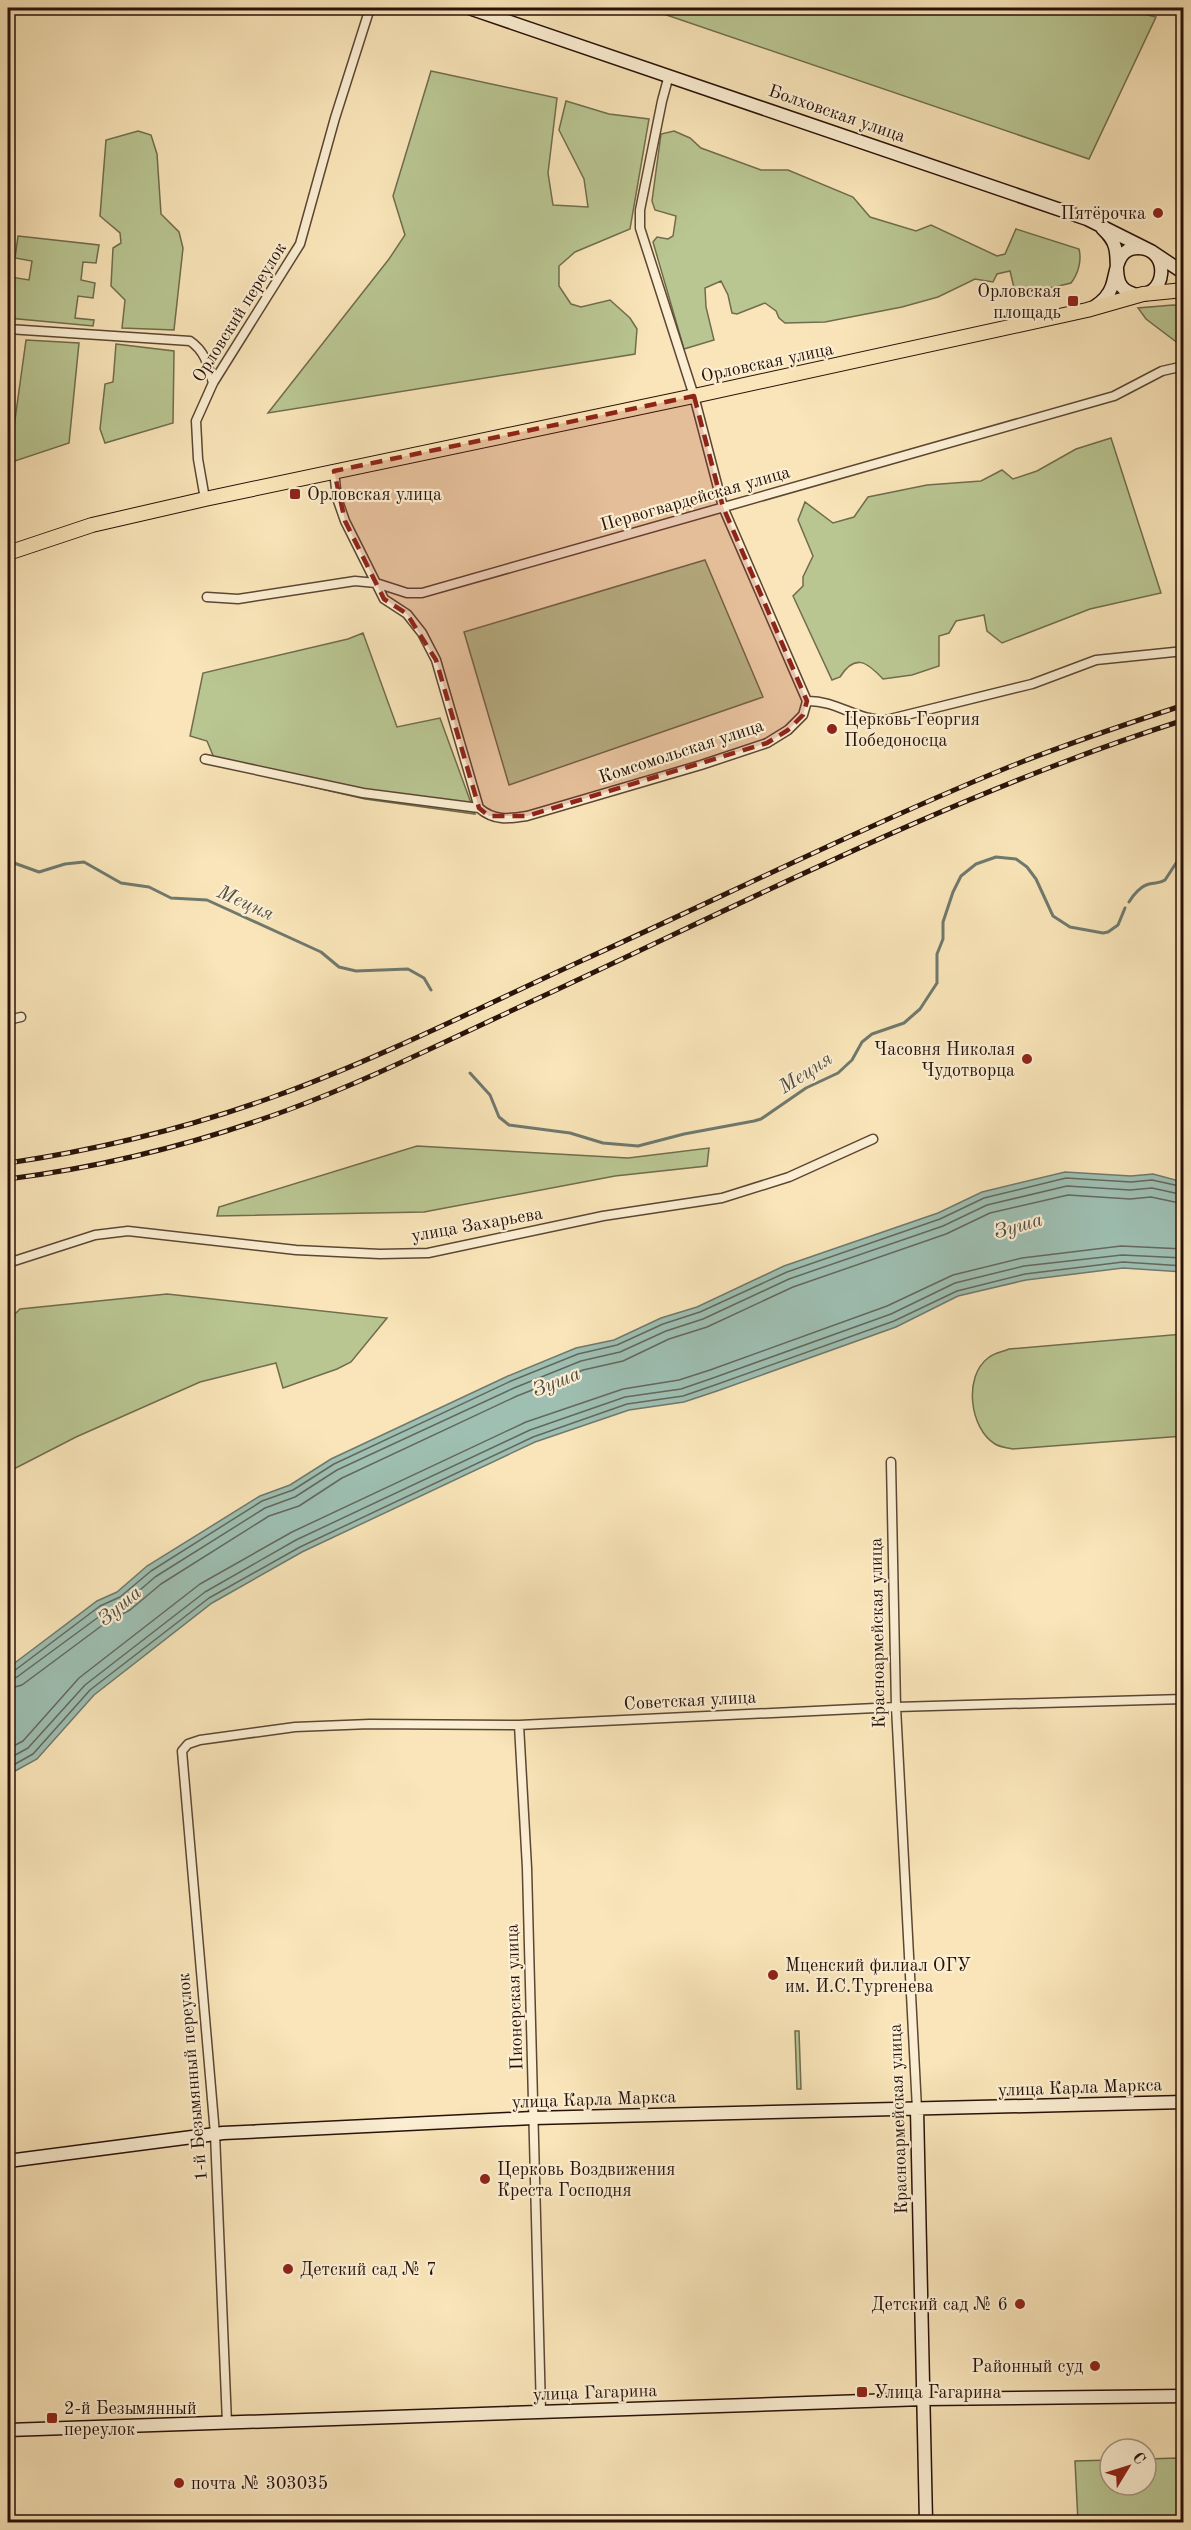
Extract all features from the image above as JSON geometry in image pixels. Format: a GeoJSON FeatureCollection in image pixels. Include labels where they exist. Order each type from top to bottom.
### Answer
{"type":"FeatureCollection","features":[{"type":"Feature","properties":{"kind":"main road","name":"Болховская улица"},"geometry":{"type":"LineString","coordinates":[[469,8],[1087,219],[1151,251],[1184,273]]}},
{"type":"Feature","properties":{"kind":"main road"},"geometry":{"type":"LineString","coordinates":[[1087,219],[1110,236],[1116,249],[1117,264],[1116,274],[1123,289],[1132,294],[1152,291],[1159,284],[1162,275],[1161,264],[1151,251],[1140,248],[1131,249],[1122,255],[1117,264],[1109,294],[1091,309]]}},
{"type":"Feature","properties":{"kind":"main road","name":"Орловская улица"},"geometry":{"type":"LineString","coordinates":[[8,553],[93,525],[205,499],[694,396],[1091,309],[1143,294],[1184,290]]}},
{"type":"Feature","properties":{"kind":"main road","name":"улица Карла Маркса"},"geometry":{"type":"LineString","coordinates":[[8,2162],[215,2134],[533,2118],[1184,2102]]}},
{"type":"Feature","properties":{"kind":"main road","name":"Красноармейская улица"},"geometry":{"type":"LineString","coordinates":[[916,2109],[926,2523]]}},
{"type":"Feature","properties":{"kind":"main road","name":"улица Гагарина"},"geometry":{"type":"LineString","coordinates":[[8,2430],[924,2399],[1184,2397]]}},
{"type":"Feature","properties":{"kind":"street","name":"Орловский переулок"},"geometry":{"type":"LineString","coordinates":[[205,499],[198,459],[196,421],[213,383],[300,244],[335,118],[370,8]]}},
{"type":"Feature","properties":{"kind":"street"},"geometry":{"type":"LineString","coordinates":[[669,75],[639,219],[694,396],[723,507],[807,701],[821,700],[869,720],[886,720],[1032,684],[1096,660],[1184,651]]}},
{"type":"Feature","properties":{"kind":"street"},"geometry":{"type":"LineString","coordinates":[[8,329],[190,341],[199,347],[206,357],[213,383]]}},
{"type":"Feature","properties":{"kind":"street","name":"Первогвардейская улица"},"geometry":{"type":"LineString","coordinates":[[207,597],[238,599],[355,581],[376,583],[407,593],[422,593],[1114,396],[1162,371],[1184,366]]}},
{"type":"Feature","properties":{"kind":"street"},"geometry":{"type":"LineString","coordinates":[[334,471],[337,498],[345,521],[384,599],[407,614],[422,633],[436,660],[479,808]]}},
{"type":"Feature","properties":{"kind":"street","name":"Комсомольская улица"},"geometry":{"type":"LineString","coordinates":[[205,759],[363,793],[479,808],[489,816],[504,819],[527,816],[701,765],[767,743],[788,730],[803,715],[807,701]]}},
{"type":"Feature","properties":{"kind":"street"},"geometry":{"type":"LineString","coordinates":[[8,1020],[21,1017]]}},
{"type":"Feature","properties":{"kind":"street","name":"улица Захарьева"},"geometry":{"type":"LineString","coordinates":[[8,1263],[95,1235],[119,1232],[296,1250],[380,1254],[428,1253],[603,1216],[722,1198],[789,1177],[873,1139]]}},
{"type":"Feature","properties":{"kind":"street","name":"Красноармейская улица"},"geometry":{"type":"LineString","coordinates":[[891,1462],[896,1707],[916,2109]]}},
{"type":"Feature","properties":{"kind":"street","name":"Советская улица"},"geometry":{"type":"LineString","coordinates":[[200,1740],[295,1727],[370,1724],[519,1725],[896,1707],[1184,1699]]}},
{"type":"Feature","properties":{"kind":"street","name":"Пионерская улица"},"geometry":{"type":"LineString","coordinates":[[519,1725],[527,1868],[541,2412]]}},
{"type":"Feature","properties":{"kind":"street","name":"1-й Безымянный переулок"},"geometry":{"type":"LineString","coordinates":[[200,1740],[188,1744],[182,1751],[215,2134],[227,2423]]}},
{"type":"Feature","properties":{"kind":"highlighted area"},"geometry":{"type":"Polygon","coordinates":[[[694,396],[723,507],[807,701],[803,715],[788,730],[767,743],[527,816],[489,816],[479,808],[436,660],[407,614],[384,599],[345,521],[334,471],[694,396]]]}},
{"type":"Feature","properties":{"kind":"green space"},"geometry":{"type":"Polygon","coordinates":[[[646,8],[1118,8],[1156,17],[1089,159],[646,8]]]}},
{"type":"Feature","properties":{"kind":"green space"},"geometry":{"type":"Polygon","coordinates":[[[431,71],[557,98],[548,173],[553,205],[588,207],[584,179],[559,130],[566,101],[609,114],[649,119],[630,229],[575,252],[559,266],[559,286],[571,304],[581,307],[610,300],[630,318],[637,329],[635,354],[268,413],[389,259],[405,235],[393,196],[431,71]]]}},
{"type":"Feature","properties":{"kind":"green space"},"geometry":{"type":"Polygon","coordinates":[[[138,131],[151,135],[157,154],[161,214],[179,232],[183,248],[174,330],[122,328],[125,300],[111,286],[113,248],[121,243],[120,233],[100,216],[106,140],[138,131]]]}},
{"type":"Feature","properties":{"kind":"green space"},"geometry":{"type":"Polygon","coordinates":[[[674,131],[690,138],[701,148],[761,170],[788,170],[853,197],[870,217],[916,231],[931,225],[997,256],[1005,254],[1016,229],[1079,249],[1080,263],[1071,283],[1016,296],[1010,271],[997,274],[993,282],[975,279],[938,297],[902,307],[825,322],[785,323],[776,311],[765,303],[737,314],[732,313],[728,295],[721,281],[705,288],[706,307],[714,340],[684,349],[653,242],[657,237],[668,239],[673,236],[676,216],[655,210],[652,201],[661,134],[674,131]]]}},
{"type":"Feature","properties":{"kind":"green space"},"geometry":{"type":"Polygon","coordinates":[[[18,236],[99,245],[96,263],[83,262],[81,280],[95,283],[93,298],[78,296],[75,318],[94,320],[93,326],[8,318],[11,277],[29,280],[32,261],[15,258],[18,236]]]}},
{"type":"Feature","properties":{"kind":"green space"},"geometry":{"type":"Polygon","coordinates":[[[1183,306],[1183,347],[1146,319],[1138,308],[1183,306]]]}},
{"type":"Feature","properties":{"kind":"green space"},"geometry":{"type":"Polygon","coordinates":[[[26,340],[79,343],[69,443],[9,463],[26,340]]]}},
{"type":"Feature","properties":{"kind":"green space"},"geometry":{"type":"Polygon","coordinates":[[[116,344],[174,351],[173,423],[105,443],[100,429],[105,384],[113,382],[116,344]]]}},
{"type":"Feature","properties":{"kind":"green space"},"geometry":{"type":"Polygon","coordinates":[[[1111,438],[1161,593],[1090,609],[1002,643],[987,631],[984,615],[956,621],[949,633],[939,636],[939,666],[912,675],[883,679],[872,668],[856,663],[845,669],[840,677],[832,680],[793,596],[803,586],[803,577],[813,556],[798,520],[805,502],[833,523],[854,517],[868,497],[927,485],[981,481],[1002,470],[1013,479],[1037,471],[1076,449],[1111,438]]]}},
{"type":"Feature","properties":{"kind":"green space"},"geometry":{"type":"Polygon","coordinates":[[[705,560],[763,697],[509,785],[464,632],[705,560]]]}},
{"type":"Feature","properties":{"kind":"green space"},"geometry":{"type":"Polygon","coordinates":[[[363,633],[397,727],[440,718],[475,814],[365,799],[217,765],[207,741],[190,736],[203,673],[348,639],[363,633]]]}},
{"type":"Feature","properties":{"kind":"green space"},"geometry":{"type":"Polygon","coordinates":[[[417,1146],[628,1158],[709,1148],[707,1166],[615,1176],[424,1212],[217,1216],[219,1207],[417,1146]]]}},
{"type":"Feature","properties":{"kind":"green space"},"geometry":{"type":"Polygon","coordinates":[[[167,1294],[387,1318],[351,1362],[337,1369],[283,1388],[276,1363],[200,1382],[76,1437],[8,1472],[8,1321],[20,1309],[167,1294]]]}},
{"type":"Feature","properties":{"kind":"green space"},"geometry":{"type":"Polygon","coordinates":[[[1183,1334],[1183,1436],[1013,1449],[995,1444],[986,1437],[980,1427],[973,1402],[975,1377],[980,1367],[993,1355],[1009,1349],[1183,1334]]]}},
{"type":"Feature","properties":{"kind":"green space"},"geometry":{"type":"Polygon","coordinates":[[[795,2031],[799,2031],[801,2089],[797,2089],[795,2031]]]}},
{"type":"Feature","properties":{"kind":"green space"},"geometry":{"type":"Polygon","coordinates":[[[1178,2458],[1182,2522],[1078,2522],[1075,2461],[1098,2460],[1098,2497],[1158,2497],[1158,2459],[1178,2458]]]}},
{"type":"Feature","properties":{"kind":"water","name":"Зуша"},"geometry":{"type":"Polygon","coordinates":[[[1065,1172],[1131,1176],[1153,1174],[1183,1182],[1183,1272],[1123,1268],[1026,1280],[958,1296],[896,1327],[717,1391],[684,1402],[629,1410],[535,1442],[302,1552],[212,1603],[94,1695],[37,1759],[8,1775],[8,1668],[97,1601],[117,1592],[147,1566],[260,1496],[290,1485],[331,1459],[508,1376],[576,1348],[614,1340],[661,1318],[697,1307],[784,1266],[938,1213],[982,1192],[1065,1172]]]}},
{"type":"Feature","properties":{"kind":"waterway","name":"Мецня"},"geometry":{"type":"LineString","coordinates":[[1129,902],[1143,887],[1165,880],[1184,851]]}},
{"type":"Feature","properties":{"kind":"waterway","name":"Мецня"},"geometry":{"type":"LineString","coordinates":[[8,857],[14,863],[39,872],[65,864],[84,862],[121,883],[149,887],[171,898],[207,900],[321,952],[339,967],[356,971],[408,969],[424,978],[431,990]]}},
{"type":"Feature","properties":{"kind":"waterway","name":"Мецня"},"geometry":{"type":"LineString","coordinates":[[470,1073],[490,1095],[499,1117],[509,1125],[570,1133],[603,1143],[638,1146],[684,1134],[754,1121],[761,1119],[806,1088],[838,1073],[852,1060],[862,1042],[872,1034],[904,1023],[920,1009],[937,983],[937,954],[943,939],[943,922],[953,892],[961,876],[976,864],[996,857],[1016,859],[1027,867],[1036,879],[1053,916],[1070,927],[1108,932],[1118,925],[1125,908]]}},
{"type":"Feature","properties":{"kind":"railway"},"geometry":{"type":"LineString","coordinates":[[8,1163],[75,1152],[175,1128],[241,1108],[312,1082],[428,1032],[844,839],[1004,769],[1184,705]]}},
{"type":"Feature","properties":{"kind":"railway"},"geometry":{"type":"LineString","coordinates":[[8,1179],[79,1168],[183,1144],[317,1099],[414,1057],[778,885],[938,813],[1019,779],[1184,720]]}},
{"type":"Feature","properties":{"kind":"place","name":"Пятёрочка"},"geometry":{"type":"Point","coordinates":[1158,213]}},
{"type":"Feature","properties":{"kind":"place","name":"Орловская площадь"},"geometry":{"type":"Point","coordinates":[1073,301]}},
{"type":"Feature","properties":{"kind":"place","name":"Орловская улица"},"geometry":{"type":"Point","coordinates":[295,494]}},
{"type":"Feature","properties":{"kind":"place","name":"Церковь Георгия Победоносца"},"geometry":{"type":"Point","coordinates":[832,729]}},
{"type":"Feature","properties":{"kind":"place","name":"Часовня Николая Чудотворца"},"geometry":{"type":"Point","coordinates":[1027,1059]}},
{"type":"Feature","properties":{"kind":"place","name":"Мценский филиал ОГУ им. И.С.Тургенева"},"geometry":{"type":"Point","coordinates":[773,1975]}},
{"type":"Feature","properties":{"kind":"place","name":"Церковь Воздвижения Креста Господня"},"geometry":{"type":"Point","coordinates":[485,2179]}},
{"type":"Feature","properties":{"kind":"place","name":"Детский сад № 7"},"geometry":{"type":"Point","coordinates":[288,2269]}},
{"type":"Feature","properties":{"kind":"place","name":"Детский сад № 6"},"geometry":{"type":"Point","coordinates":[1020,2304]}},
{"type":"Feature","properties":{"kind":"place","name":"Районный суд"},"geometry":{"type":"Point","coordinates":[1095,2366]}},
{"type":"Feature","properties":{"kind":"place","name":"Улица Гагарина"},"geometry":{"type":"Point","coordinates":[862,2392]}},
{"type":"Feature","properties":{"kind":"place","name":"2-й Безымянный переулок"},"geometry":{"type":"Point","coordinates":[52,2418]}},
{"type":"Feature","properties":{"kind":"place","name":"почта № 303035"},"geometry":{"type":"Point","coordinates":[179,2483]}}]}
